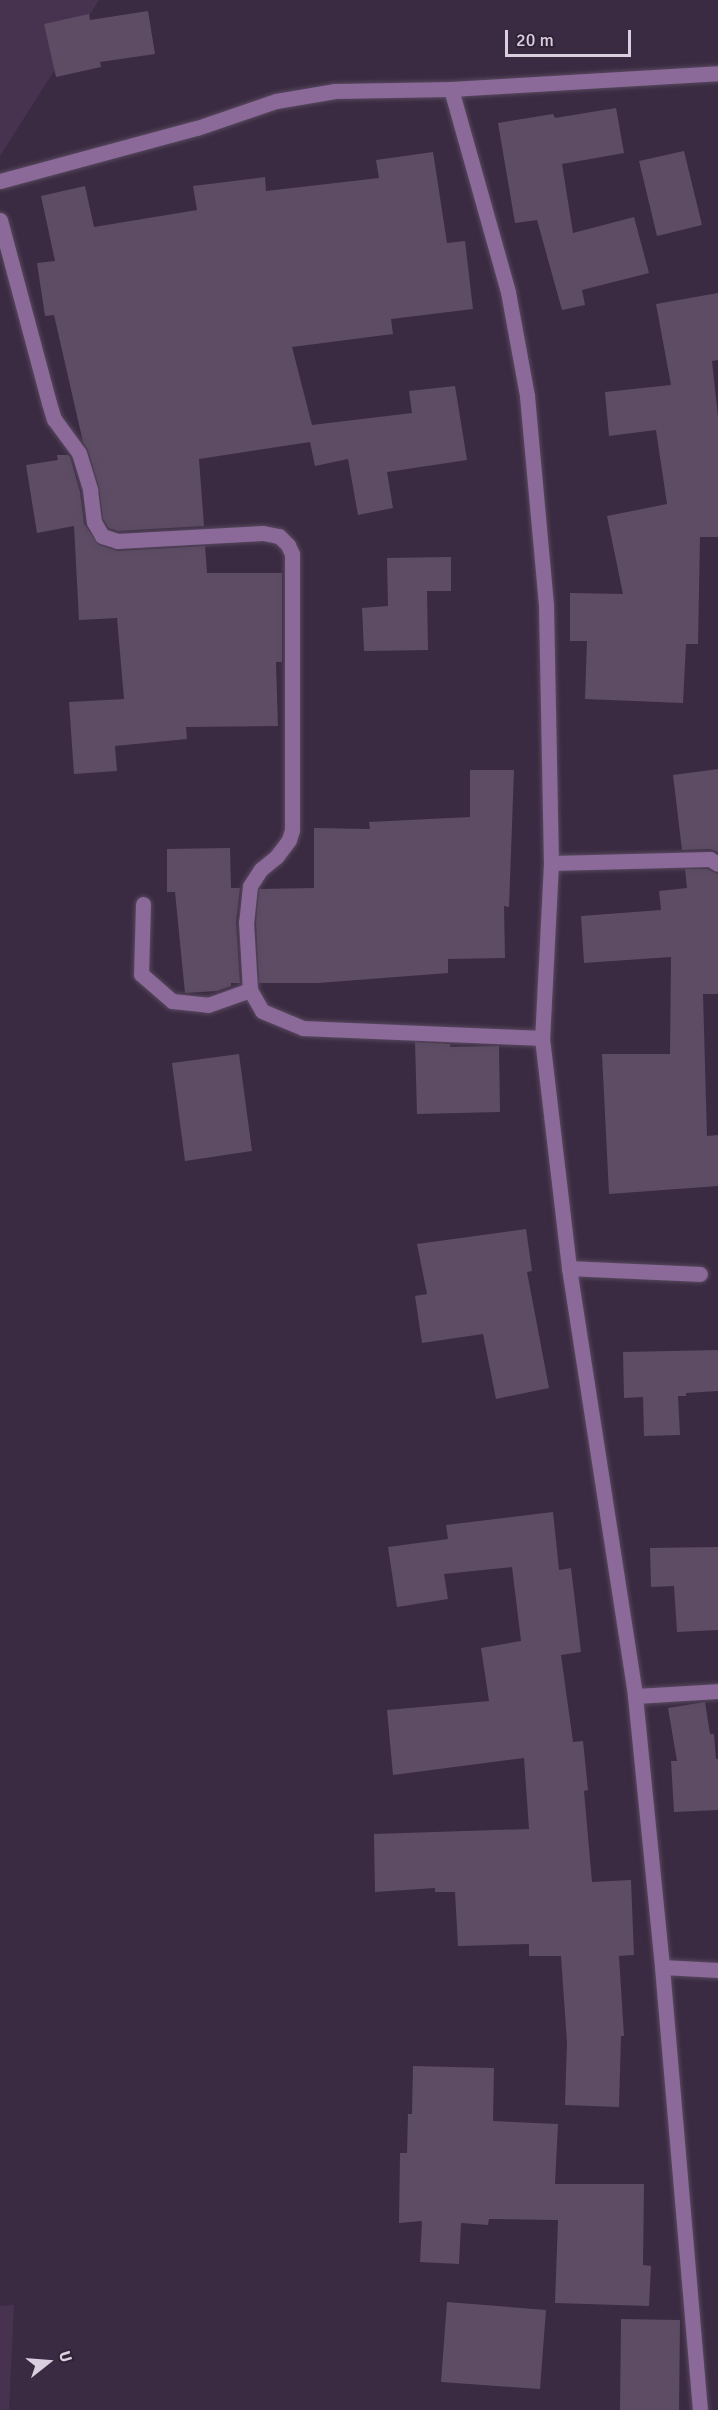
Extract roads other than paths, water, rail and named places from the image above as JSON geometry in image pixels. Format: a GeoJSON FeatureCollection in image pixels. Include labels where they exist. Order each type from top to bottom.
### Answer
{"type":"FeatureCollection","features":[{"type":"Feature","properties":{"kind":"street"},"geometry":{"type":"LineString","coordinates":[[0,181],[197,128],[276,101],[334,91],[451,88],[718,73]]}},
{"type":"Feature","properties":{"kind":"street"},"geometry":{"type":"LineString","coordinates":[[451,88],[508,292],[527,396],[546,606],[552,863],[542,1038],[569,1268],[635,1696],[662,1967],[700,2410]]}},
{"type":"Feature","properties":{"kind":"street"},"geometry":{"type":"LineString","coordinates":[[0,220],[54,419],[79,453],[90,490],[94,522],[102,536],[117,541],[263,532],[279,536],[288,545],[292,554],[292,830],[289,840],[276,857],[261,870],[250,886],[246,921],[250,990],[262,1011],[303,1028],[542,1038]]}},
{"type":"Feature","properties":{"kind":"street"},"geometry":{"type":"LineString","coordinates":[[552,863],[710,859],[718,864]]}},
{"type":"Feature","properties":{"kind":"street"},"geometry":{"type":"LineString","coordinates":[[143,904],[141,974],[172,1001],[208,1005],[250,990]]}},
{"type":"Feature","properties":{"kind":"street"},"geometry":{"type":"LineString","coordinates":[[569,1268],[700,1274]]}},
{"type":"Feature","properties":{"kind":"street"},"geometry":{"type":"LineString","coordinates":[[635,1696],[718,1691]]}},
{"type":"Feature","properties":{"kind":"street"},"geometry":{"type":"LineString","coordinates":[[662,1967],[718,1970]]}}]}
